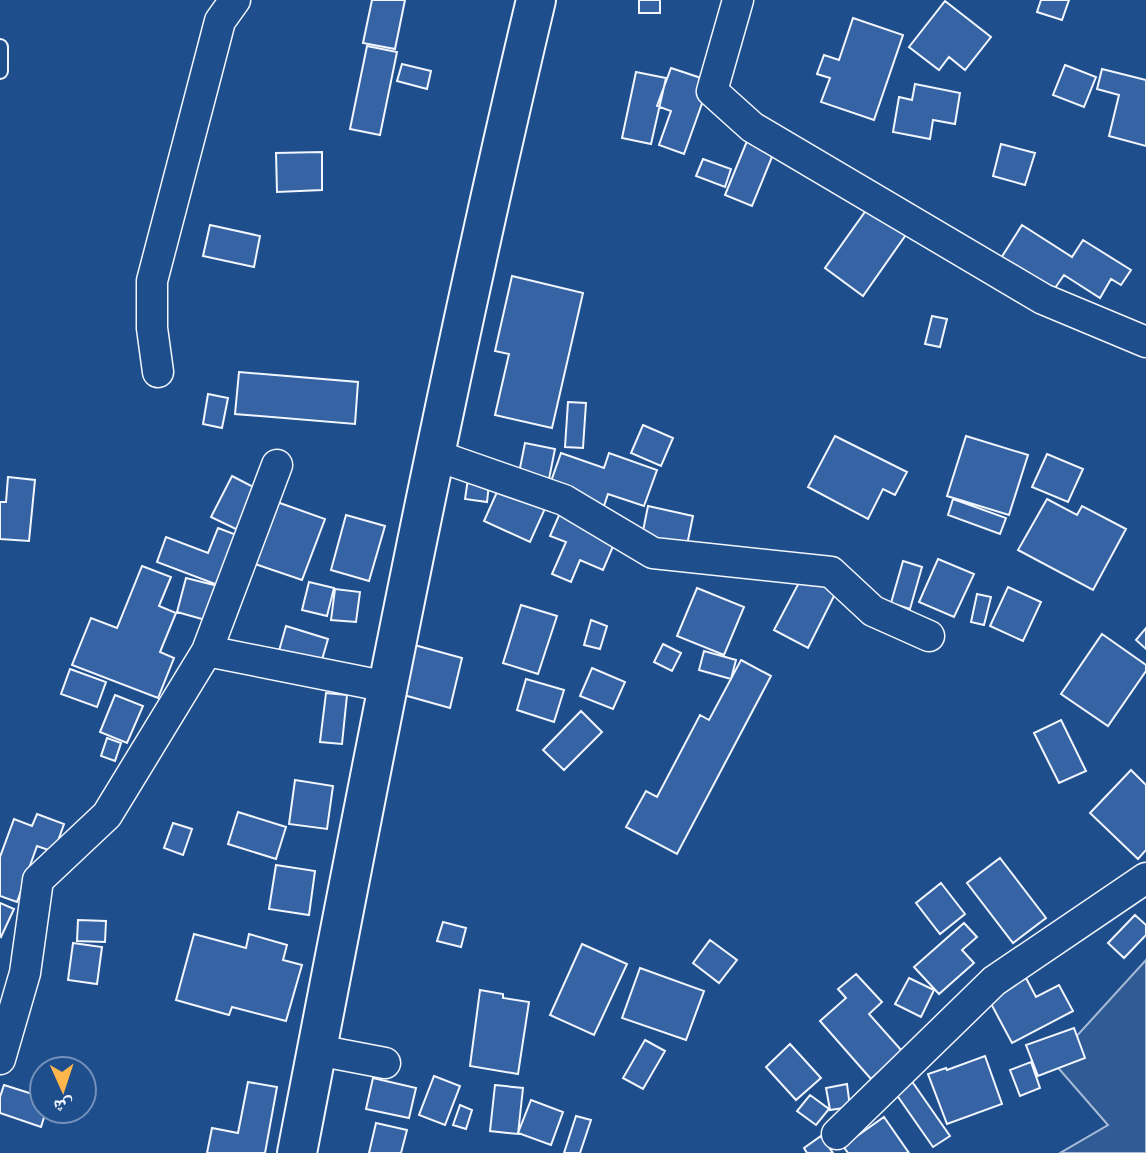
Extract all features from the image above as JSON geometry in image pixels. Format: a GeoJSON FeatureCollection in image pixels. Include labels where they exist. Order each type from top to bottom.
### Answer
{"type":"FeatureCollection","features":[{"type":"Feature","properties":{"kind":"main road"},"geometry":{"type":"LineString","coordinates":[[297,1153],[435,455],[494,176],[536,0]]}},
{"type":"Feature","properties":{"kind":"street"},"geometry":{"type":"LineString","coordinates":[[158,372],[152,328],[152,281],[220,21],[235,0]]}},
{"type":"Feature","properties":{"kind":"street"},"geometry":{"type":"LineString","coordinates":[[738,0],[712,90],[752,127],[1043,299],[1146,342]]}},
{"type":"Feature","properties":{"kind":"street"},"geometry":{"type":"LineString","coordinates":[[435,455],[564,500],[653,553],[831,572],[873,611],[929,636]]}},
{"type":"Feature","properties":{"kind":"street"},"geometry":{"type":"LineString","coordinates":[[0,1059],[26,973],[38,880],[107,815],[207,651],[277,465]]}},
{"type":"Feature","properties":{"kind":"street"},"geometry":{"type":"LineString","coordinates":[[207,651],[388,687]]}},
{"type":"Feature","properties":{"kind":"street"},"geometry":{"type":"LineString","coordinates":[[837,1135],[994,981],[1146,878]]}},
{"type":"Feature","properties":{"kind":"street"},"geometry":{"type":"LineString","coordinates":[[317,1050],[385,1063]]}},
{"type":"Feature","properties":{"kind":"lane"},"geometry":{"type":"LineString","coordinates":[[0,47],[0,71]]}},
{"type":"Feature","properties":{"kind":"shaded area"},"geometry":{"type":"Polygon","coordinates":[[[1146,960],[1146,1153],[1060,1153],[1108,1125],[1053,1062],[1146,960]]]}},
{"type":"Feature","properties":{"kind":"building"},"geometry":{"type":"Polygon","coordinates":[[[372,0],[405,0],[395,49],[363,43],[372,0]]]}},
{"type":"Feature","properties":{"kind":"building"},"geometry":{"type":"Polygon","coordinates":[[[639,0],[660,0],[660,13],[639,13],[639,0]]]}},
{"type":"Feature","properties":{"kind":"building"},"geometry":{"type":"Polygon","coordinates":[[[1041,0],[1069,0],[1062,20],[1037,12],[1041,0]]]}},
{"type":"Feature","properties":{"kind":"building"},"geometry":{"type":"Polygon","coordinates":[[[945,1],[991,37],[965,70],[949,57],[939,70],[909,47],[945,1]]]}},
{"type":"Feature","properties":{"kind":"building"},"geometry":{"type":"Polygon","coordinates":[[[853,18],[903,35],[874,120],[821,102],[830,78],[817,74],[824,55],[839,60],[853,18]]]}},
{"type":"Feature","properties":{"kind":"building"},"geometry":{"type":"Polygon","coordinates":[[[367,46],[397,52],[380,135],[350,129],[367,46]]]}},
{"type":"Feature","properties":{"kind":"building"},"geometry":{"type":"Polygon","coordinates":[[[402,64],[431,71],[427,89],[397,81],[402,64]]]}},
{"type":"Feature","properties":{"kind":"building"},"geometry":{"type":"Polygon","coordinates":[[[1065,65],[1096,77],[1084,107],[1053,95],[1065,65]]]}},
{"type":"Feature","properties":{"kind":"building"},"geometry":{"type":"Polygon","coordinates":[[[671,68],[710,81],[684,154],[659,145],[671,111],[657,106],[671,68]]]}},
{"type":"Feature","properties":{"kind":"building"},"geometry":{"type":"Polygon","coordinates":[[[1102,69],[1146,80],[1146,146],[1109,136],[1119,95],[1097,89],[1102,69]]]}},
{"type":"Feature","properties":{"kind":"building"},"geometry":{"type":"Polygon","coordinates":[[[636,72],[666,78],[651,144],[622,138],[636,72]]]}},
{"type":"Feature","properties":{"kind":"building"},"geometry":{"type":"Polygon","coordinates":[[[915,84],[960,93],[955,124],[933,120],[930,139],[893,132],[899,97],[912,100],[915,84]]]}},
{"type":"Feature","properties":{"kind":"building"},"geometry":{"type":"Polygon","coordinates":[[[747,141],[774,152],[752,206],[725,195],[747,141]]]}},
{"type":"Feature","properties":{"kind":"building"},"geometry":{"type":"Polygon","coordinates":[[[1001,144],[1035,153],[1025,185],[993,176],[1001,144]]]}},
{"type":"Feature","properties":{"kind":"building"},"geometry":{"type":"Polygon","coordinates":[[[322,152],[322,190],[277,192],[276,153],[322,152]]]}},
{"type":"Feature","properties":{"kind":"building"},"geometry":{"type":"Polygon","coordinates":[[[703,159],[731,169],[725,187],[696,176],[703,159]]]}},
{"type":"Feature","properties":{"kind":"building"},"geometry":{"type":"Polygon","coordinates":[[[872,202],[910,229],[863,296],[825,268],[872,202]]]}},
{"type":"Feature","properties":{"kind":"building"},"geometry":{"type":"Polygon","coordinates":[[[210,225],[260,236],[254,267],[203,256],[210,225]]]}},
{"type":"Feature","properties":{"kind":"building"},"geometry":{"type":"Polygon","coordinates":[[[1022,225],[1072,257],[1083,240],[1131,270],[1121,285],[1111,279],[1100,298],[1064,275],[1053,291],[1001,258],[1022,225]]]}},
{"type":"Feature","properties":{"kind":"building"},"geometry":{"type":"Polygon","coordinates":[[[512,276],[583,293],[552,428],[495,415],[509,354],[495,351],[512,276]]]}},
{"type":"Feature","properties":{"kind":"building"},"geometry":{"type":"Polygon","coordinates":[[[932,316],[947,319],[940,347],[925,344],[932,316]]]}},
{"type":"Feature","properties":{"kind":"building"},"geometry":{"type":"Polygon","coordinates":[[[239,372],[358,382],[355,424],[235,414],[239,372]]]}},
{"type":"Feature","properties":{"kind":"building"},"geometry":{"type":"Polygon","coordinates":[[[208,394],[228,398],[222,428],[203,424],[208,394]]]}},
{"type":"Feature","properties":{"kind":"building"},"geometry":{"type":"Polygon","coordinates":[[[568,402],[586,403],[583,448],[565,447],[568,402]]]}},
{"type":"Feature","properties":{"kind":"building"},"geometry":{"type":"Polygon","coordinates":[[[643,425],[673,438],[661,466],[631,453],[643,425]]]}},
{"type":"Feature","properties":{"kind":"building"},"geometry":{"type":"Polygon","coordinates":[[[835,436],[907,472],[895,495],[883,489],[868,519],[808,487],[835,436]]]}},
{"type":"Feature","properties":{"kind":"building"},"geometry":{"type":"Polygon","coordinates":[[[966,436],[1028,455],[1009,515],[947,496],[966,436]]]}},
{"type":"Feature","properties":{"kind":"building"},"geometry":{"type":"Polygon","coordinates":[[[525,443],[555,449],[547,489],[517,483],[525,443]]]}},
{"type":"Feature","properties":{"kind":"building"},"geometry":{"type":"Polygon","coordinates":[[[561,453],[604,468],[609,453],[657,470],[644,506],[608,494],[603,509],[548,490],[561,453]]]}},
{"type":"Feature","properties":{"kind":"building"},"geometry":{"type":"Polygon","coordinates":[[[1047,454],[1083,469],[1068,502],[1032,487],[1047,454]]]}},
{"type":"Feature","properties":{"kind":"building"},"geometry":{"type":"Polygon","coordinates":[[[469,472],[490,475],[487,502],[465,499],[469,472]]]}},
{"type":"Feature","properties":{"kind":"building"},"geometry":{"type":"Polygon","coordinates":[[[232,476],[263,492],[242,532],[211,517],[232,476]]]}},
{"type":"Feature","properties":{"kind":"building"},"geometry":{"type":"Polygon","coordinates":[[[8,477],[35,480],[29,541],[0,539],[0,502],[6,502],[8,477]]]}},
{"type":"Feature","properties":{"kind":"building"},"geometry":{"type":"Polygon","coordinates":[[[501,483],[547,504],[530,542],[484,521],[501,483]]]}},
{"type":"Feature","properties":{"kind":"building"},"geometry":{"type":"Polygon","coordinates":[[[953,499],[1006,518],[1000,534],[948,515],[953,499]]]}},
{"type":"Feature","properties":{"kind":"building"},"geometry":{"type":"Polygon","coordinates":[[[1047,499],[1077,515],[1082,506],[1126,529],[1093,590],[1018,550],[1047,499]]]}},
{"type":"Feature","properties":{"kind":"building"},"geometry":{"type":"Polygon","coordinates":[[[277,502],[325,519],[302,580],[255,564],[277,502]]]}},
{"type":"Feature","properties":{"kind":"building"},"geometry":{"type":"Polygon","coordinates":[[[648,506],[693,516],[686,550],[641,541],[648,506]]]}},
{"type":"Feature","properties":{"kind":"building"},"geometry":{"type":"Polygon","coordinates":[[[560,513],[617,537],[603,570],[580,560],[571,582],[552,574],[566,542],[550,536],[560,513]]]}},
{"type":"Feature","properties":{"kind":"building"},"geometry":{"type":"Polygon","coordinates":[[[346,515],[385,526],[369,581],[331,570],[346,515]]]}},
{"type":"Feature","properties":{"kind":"building"},"geometry":{"type":"Polygon","coordinates":[[[218,528],[242,537],[223,587],[157,562],[166,537],[208,553],[218,528]]]}},
{"type":"Feature","properties":{"kind":"building"},"geometry":{"type":"Polygon","coordinates":[[[938,559],[974,574],[954,617],[919,602],[938,559]]]}},
{"type":"Feature","properties":{"kind":"building"},"geometry":{"type":"Polygon","coordinates":[[[903,561],[922,567],[910,609],[891,603],[903,561]]]}},
{"type":"Feature","properties":{"kind":"building"},"geometry":{"type":"Polygon","coordinates":[[[142,566],[171,577],[159,606],[176,613],[160,652],[174,658],[158,698],[72,665],[91,618],[117,628],[142,566]]]}},
{"type":"Feature","properties":{"kind":"building"},"geometry":{"type":"Polygon","coordinates":[[[803,575],[836,592],[808,648],[774,630],[803,575]]]}},
{"type":"Feature","properties":{"kind":"building"},"geometry":{"type":"Polygon","coordinates":[[[186,578],[218,586],[209,621],[177,612],[186,578]]]}},
{"type":"Feature","properties":{"kind":"building"},"geometry":{"type":"Polygon","coordinates":[[[309,582],[334,588],[327,616],[302,610],[309,582]]]}},
{"type":"Feature","properties":{"kind":"building"},"geometry":{"type":"Polygon","coordinates":[[[1008,587],[1041,602],[1023,641],[990,626],[1008,587]]]}},
{"type":"Feature","properties":{"kind":"building"},"geometry":{"type":"Polygon","coordinates":[[[697,588],[744,607],[724,655],[677,636],[697,588]]]}},
{"type":"Feature","properties":{"kind":"building"},"geometry":{"type":"Polygon","coordinates":[[[335,589],[360,592],[356,622],[331,620],[335,589]]]}},
{"type":"Feature","properties":{"kind":"building"},"geometry":{"type":"Polygon","coordinates":[[[977,594],[991,597],[984,625],[971,622],[977,594]]]}},
{"type":"Feature","properties":{"kind":"building"},"geometry":{"type":"Polygon","coordinates":[[[521,605],[557,616],[538,674],[503,663],[521,605]]]}},
{"type":"Feature","properties":{"kind":"building"},"geometry":{"type":"Polygon","coordinates":[[[591,620],[607,626],[600,649],[584,645],[591,620]]]}},
{"type":"Feature","properties":{"kind":"building"},"geometry":{"type":"Polygon","coordinates":[[[286,626],[328,639],[319,670],[277,658],[286,626]]]}},
{"type":"Feature","properties":{"kind":"building"},"geometry":{"type":"Polygon","coordinates":[[[1146,628],[1146,649],[1136,640],[1146,628]]]}},
{"type":"Feature","properties":{"kind":"building"},"geometry":{"type":"Polygon","coordinates":[[[1102,634],[1146,665],[1146,671],[1108,726],[1061,694],[1102,634]]]}},
{"type":"Feature","properties":{"kind":"building"},"geometry":{"type":"Polygon","coordinates":[[[407,643],[462,658],[450,708],[393,692],[407,643]]]}},
{"type":"Feature","properties":{"kind":"building"},"geometry":{"type":"Polygon","coordinates":[[[663,644],[681,653],[672,671],[654,662],[663,644]]]}},
{"type":"Feature","properties":{"kind":"building"},"geometry":{"type":"Polygon","coordinates":[[[704,651],[736,660],[731,679],[699,670],[704,651]]]}},
{"type":"Feature","properties":{"kind":"building"},"geometry":{"type":"Polygon","coordinates":[[[741,660],[771,676],[677,854],[626,827],[646,791],[657,797],[700,715],[709,720],[741,660]]]}},
{"type":"Feature","properties":{"kind":"building"},"geometry":{"type":"Polygon","coordinates":[[[592,668],[625,682],[613,709],[580,696],[592,668]]]}},
{"type":"Feature","properties":{"kind":"building"},"geometry":{"type":"Polygon","coordinates":[[[70,669],[106,682],[97,707],[61,694],[70,669]]]}},
{"type":"Feature","properties":{"kind":"building"},"geometry":{"type":"Polygon","coordinates":[[[526,679],[564,690],[554,722],[517,710],[526,679]]]}},
{"type":"Feature","properties":{"kind":"building"},"geometry":{"type":"Polygon","coordinates":[[[326,693],[347,695],[342,744],[320,742],[326,693]]]}},
{"type":"Feature","properties":{"kind":"building"},"geometry":{"type":"Polygon","coordinates":[[[115,695],[143,706],[127,743],[100,732],[115,695]]]}},
{"type":"Feature","properties":{"kind":"building"},"geometry":{"type":"Polygon","coordinates":[[[581,711],[602,732],[564,770],[543,750],[581,711]]]}},
{"type":"Feature","properties":{"kind":"building"},"geometry":{"type":"Polygon","coordinates":[[[1061,720],[1086,771],[1059,783],[1034,733],[1061,720]]]}},
{"type":"Feature","properties":{"kind":"building"},"geometry":{"type":"Polygon","coordinates":[[[107,738],[121,743],[115,761],[101,756],[107,738]]]}},
{"type":"Feature","properties":{"kind":"building"},"geometry":{"type":"Polygon","coordinates":[[[1131,770],[1146,785],[1146,850],[1138,859],[1090,813],[1131,770]]]}},
{"type":"Feature","properties":{"kind":"building"},"geometry":{"type":"Polygon","coordinates":[[[295,780],[333,786],[327,829],[289,824],[295,780]]]}},
{"type":"Feature","properties":{"kind":"building"},"geometry":{"type":"Polygon","coordinates":[[[238,812],[286,827],[276,859],[228,844],[238,812]]]}},
{"type":"Feature","properties":{"kind":"building"},"geometry":{"type":"Polygon","coordinates":[[[37,814],[64,824],[54,852],[37,846],[17,902],[0,896],[0,857],[14,819],[32,826],[37,814]]]}},
{"type":"Feature","properties":{"kind":"building"},"geometry":{"type":"Polygon","coordinates":[[[173,823],[192,829],[183,855],[164,848],[173,823]]]}},
{"type":"Feature","properties":{"kind":"building"},"geometry":{"type":"Polygon","coordinates":[[[1000,858],[1046,918],[1013,943],[967,883],[1000,858]]]}},
{"type":"Feature","properties":{"kind":"building"},"geometry":{"type":"Polygon","coordinates":[[[276,865],[315,871],[309,915],[269,909],[276,865]]]}},
{"type":"Feature","properties":{"kind":"building"},"geometry":{"type":"Polygon","coordinates":[[[941,883],[965,914],[940,934],[916,903],[941,883]]]}},
{"type":"Feature","properties":{"kind":"building"},"geometry":{"type":"Polygon","coordinates":[[[0,903],[14,909],[1,937],[0,936],[0,903]]]}},
{"type":"Feature","properties":{"kind":"building"},"geometry":{"type":"Polygon","coordinates":[[[1135,915],[1146,925],[1146,935],[1124,958],[1108,943],[1135,915]]]}},
{"type":"Feature","properties":{"kind":"building"},"geometry":{"type":"Polygon","coordinates":[[[78,920],[106,921],[105,942],[77,941],[78,920]]]}},
{"type":"Feature","properties":{"kind":"building"},"geometry":{"type":"Polygon","coordinates":[[[443,922],[466,928],[461,947],[437,941],[443,922]]]}},
{"type":"Feature","properties":{"kind":"building"},"geometry":{"type":"Polygon","coordinates":[[[964,923],[977,937],[962,950],[974,963],[939,994],[914,967],[964,923]]]}},
{"type":"Feature","properties":{"kind":"building"},"geometry":{"type":"Polygon","coordinates":[[[194,934],[246,948],[249,934],[287,945],[283,960],[302,965],[286,1021],[232,1007],[229,1015],[176,1000],[194,934]]]}},
{"type":"Feature","properties":{"kind":"building"},"geometry":{"type":"Polygon","coordinates":[[[710,940],[737,960],[719,983],[693,963],[710,940]]]}},
{"type":"Feature","properties":{"kind":"building"},"geometry":{"type":"Polygon","coordinates":[[[73,943],[102,947],[97,984],[68,980],[73,943]]]}},
{"type":"Feature","properties":{"kind":"building"},"geometry":{"type":"Polygon","coordinates":[[[582,944],[627,964],[594,1035],[550,1015],[582,944]]]}},
{"type":"Feature","properties":{"kind":"building"},"geometry":{"type":"Polygon","coordinates":[[[640,968],[704,991],[686,1040],[622,1018],[640,968]]]}},
{"type":"Feature","properties":{"kind":"building"},"geometry":{"type":"Polygon","coordinates":[[[856,974],[882,1002],[869,1014],[902,1051],[871,1079],[820,1021],[846,998],[838,989],[856,974]]]}},
{"type":"Feature","properties":{"kind":"building"},"geometry":{"type":"Polygon","coordinates":[[[909,978],[934,990],[921,1017],[895,1004],[909,978]]]}},
{"type":"Feature","properties":{"kind":"building"},"geometry":{"type":"Polygon","coordinates":[[[1026,978],[1036,997],[1059,985],[1073,1011],[1012,1043],[988,998],[1026,978]]]}},
{"type":"Feature","properties":{"kind":"building"},"geometry":{"type":"Polygon","coordinates":[[[480,990],[503,994],[503,998],[529,1002],[518,1074],[470,1066],[480,990]]]}},
{"type":"Feature","properties":{"kind":"building"},"geometry":{"type":"Polygon","coordinates":[[[1074,1028],[1085,1058],[1038,1076],[1026,1045],[1074,1028]]]}},
{"type":"Feature","properties":{"kind":"building"},"geometry":{"type":"Polygon","coordinates":[[[645,1040],[665,1051],[643,1089],[623,1078],[645,1040]]]}},
{"type":"Feature","properties":{"kind":"building"},"geometry":{"type":"Polygon","coordinates":[[[790,1044],[821,1078],[796,1100],[766,1067],[790,1044]]]}},
{"type":"Feature","properties":{"kind":"building"},"geometry":{"type":"Polygon","coordinates":[[[985,1056],[1002,1104],[947,1124],[928,1074],[985,1056]]]}},
{"type":"Feature","properties":{"kind":"building"},"geometry":{"type":"Polygon","coordinates":[[[1031,1062],[1040,1088],[1020,1096],[1010,1070],[1031,1062]]]}},
{"type":"Feature","properties":{"kind":"building"},"geometry":{"type":"Polygon","coordinates":[[[434,1076],[460,1086],[445,1125],[419,1115],[434,1076]]]}},
{"type":"Feature","properties":{"kind":"building"},"geometry":{"type":"Polygon","coordinates":[[[373,1078],[416,1088],[409,1118],[366,1109],[373,1078]]]}},
{"type":"Feature","properties":{"kind":"building"},"geometry":{"type":"Polygon","coordinates":[[[911,1080],[950,1136],[933,1147],[894,1091],[911,1080]]]}},
{"type":"Feature","properties":{"kind":"building"},"geometry":{"type":"Polygon","coordinates":[[[248,1082],[277,1087],[265,1153],[207,1153],[212,1128],[238,1133],[248,1082]]]}},
{"type":"Feature","properties":{"kind":"building"},"geometry":{"type":"Polygon","coordinates":[[[847,1084],[850,1107],[830,1110],[826,1088],[847,1084]]]}},
{"type":"Feature","properties":{"kind":"building"},"geometry":{"type":"Polygon","coordinates":[[[4,1085],[28,1093],[28,1123],[0,1113],[0,1097],[4,1085]]]}},
{"type":"Feature","properties":{"kind":"building"},"geometry":{"type":"Polygon","coordinates":[[[495,1085],[523,1088],[518,1134],[490,1131],[495,1085]]]}},
{"type":"Feature","properties":{"kind":"building"},"geometry":{"type":"Polygon","coordinates":[[[810,1095],[829,1109],[816,1125],[797,1111],[810,1095]]]}},
{"type":"Feature","properties":{"kind":"building"},"geometry":{"type":"Polygon","coordinates":[[[531,1100],[563,1112],[551,1145],[518,1133],[531,1100]]]}},
{"type":"Feature","properties":{"kind":"building"},"geometry":{"type":"Polygon","coordinates":[[[460,1105],[472,1110],[466,1129],[453,1125],[460,1105]]]}},
{"type":"Feature","properties":{"kind":"building"},"geometry":{"type":"Polygon","coordinates":[[[576,1116],[591,1120],[580,1153],[564,1153],[576,1116]]]}},
{"type":"Feature","properties":{"kind":"building"},"geometry":{"type":"Polygon","coordinates":[[[884,1117],[909,1153],[848,1153],[843,1146],[884,1117]]]}},
{"type":"Feature","properties":{"kind":"building"},"geometry":{"type":"Polygon","coordinates":[[[376,1123],[407,1130],[401,1153],[369,1153],[376,1123]]]}},
{"type":"Feature","properties":{"kind":"building"},"geometry":{"type":"Polygon","coordinates":[[[821,1136],[833,1153],[807,1153],[804,1148],[821,1136]]]}}]}
